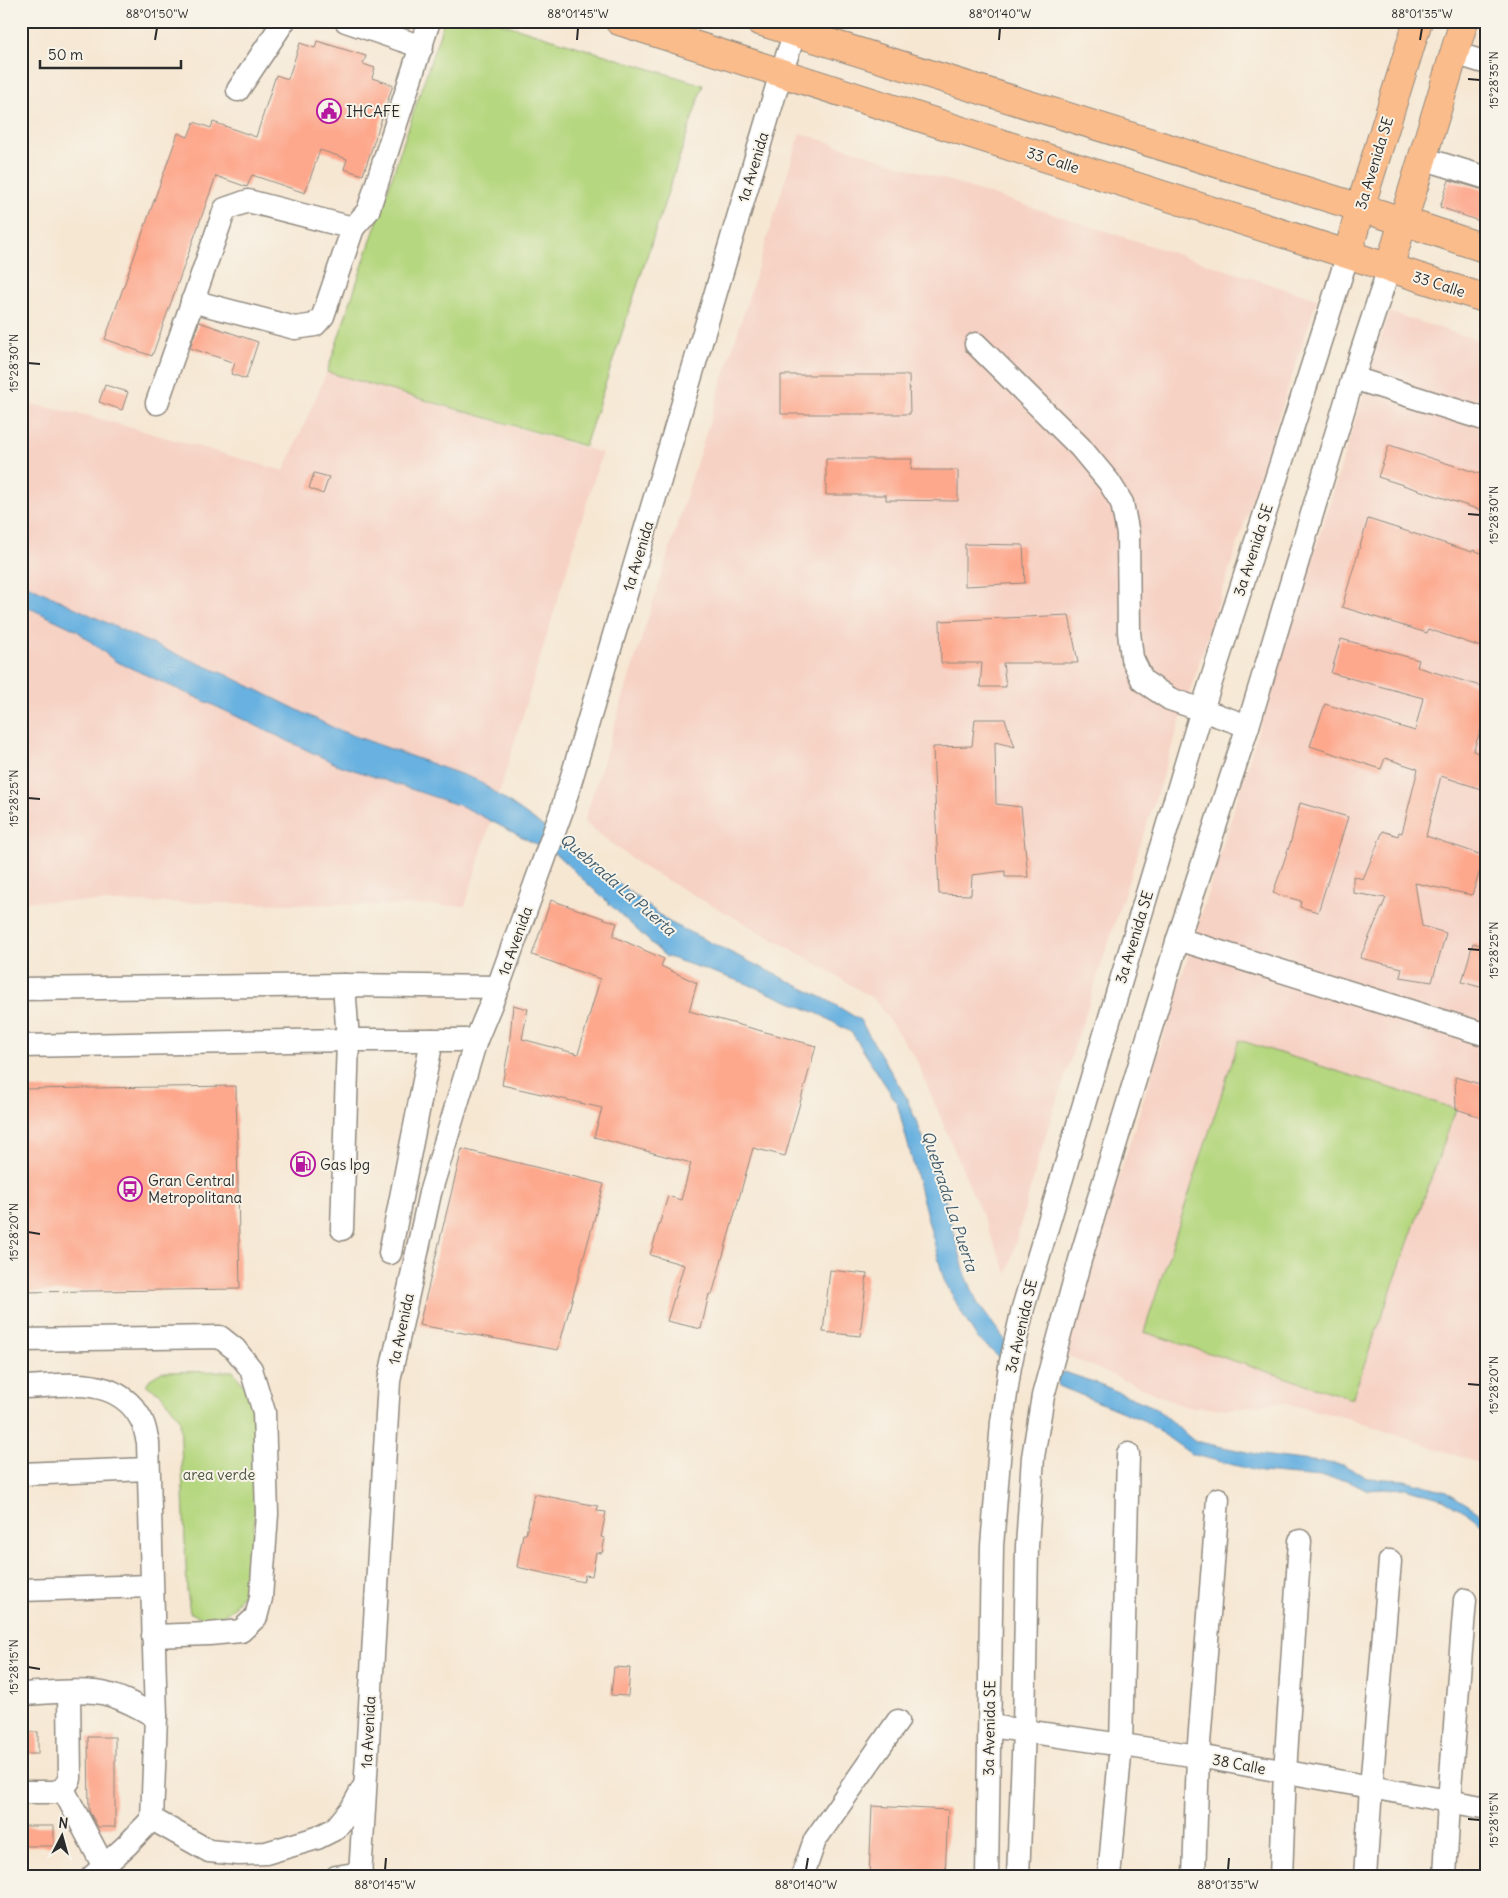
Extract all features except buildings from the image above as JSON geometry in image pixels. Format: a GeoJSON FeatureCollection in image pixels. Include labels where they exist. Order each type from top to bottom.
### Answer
{"type":"FeatureCollection","features":[{"type":"Feature","properties":{"kind":"main road","name":"33 Calle"},"geometry":{"type":"LineString","coordinates":[[620,21],[1487,299]]}},
{"type":"Feature","properties":{"kind":"main road"},"geometry":{"type":"LineString","coordinates":[[759,21],[797,27],[1487,249]]}},
{"type":"Feature","properties":{"kind":"main road","name":"3a Avenida SE"},"geometry":{"type":"LineString","coordinates":[[1348,254],[1360,208],[1418,21]]}},
{"type":"Feature","properties":{"kind":"main road"},"geometry":{"type":"LineString","coordinates":[[1389,268],[1464,21]]}},
{"type":"Feature","properties":{"kind":"street"},"geometry":{"type":"LineString","coordinates":[[238,90],[284,21]]}},
{"type":"Feature","properties":{"kind":"street"},"geometry":{"type":"LineString","coordinates":[[346,21],[422,47]]}},
{"type":"Feature","properties":{"kind":"street"},"geometry":{"type":"LineString","coordinates":[[192,301],[295,328],[315,325],[324,316],[353,228],[368,211],[429,21]]}},
{"type":"Feature","properties":{"kind":"street","name":"1a Avenida"},"geometry":{"type":"LineString","coordinates":[[360,1875],[389,1381],[430,1193],[476,1040],[544,865],[562,810],[781,73],[797,27]]}},
{"type":"Feature","properties":{"kind":"street"},"geometry":{"type":"LineString","coordinates":[[1454,53],[1487,63]]}},
{"type":"Feature","properties":{"kind":"street"},"geometry":{"type":"LineString","coordinates":[[1422,158],[1487,178]]}},
{"type":"Feature","properties":{"kind":"street"},"geometry":{"type":"LineString","coordinates":[[157,402],[225,209],[248,201],[353,228]]}},
{"type":"Feature","properties":{"kind":"street","name":"3a Avenida SE"},"geometry":{"type":"LineString","coordinates":[[987,1877],[992,1546],[1002,1422],[1010,1366],[1023,1308],[1044,1235],[1202,710],[1348,254]]}},
{"type":"Feature","properties":{"kind":"street"},"geometry":{"type":"LineString","coordinates":[[1018,1877],[1024,1731],[1027,1546],[1033,1457],[1044,1396],[1083,1250],[1178,939],[1248,726],[1353,378],[1389,268]]}},
{"type":"Feature","properties":{"kind":"street"},"geometry":{"type":"LineString","coordinates":[[976,344],[1080,447],[1109,482],[1122,503],[1128,534],[1129,632],[1132,658],[1143,681],[1170,699],[1248,726]]}},
{"type":"Feature","properties":{"kind":"street"},"geometry":{"type":"LineString","coordinates":[[1353,378],[1487,420]]}},
{"type":"Feature","properties":{"kind":"street"},"geometry":{"type":"LineString","coordinates":[[1178,939],[1487,1035]]}},
{"type":"Feature","properties":{"kind":"street"},"geometry":{"type":"LineString","coordinates":[[21,989],[344,986],[498,987]]}},
{"type":"Feature","properties":{"kind":"street"},"geometry":{"type":"LineString","coordinates":[[342,1229],[348,1040],[344,986]]}},
{"type":"Feature","properties":{"kind":"street"},"geometry":{"type":"LineString","coordinates":[[21,1046],[348,1040],[476,1040]]}},
{"type":"Feature","properties":{"kind":"street"},"geometry":{"type":"LineString","coordinates":[[390,1253],[432,1040]]}},
{"type":"Feature","properties":{"kind":"street"},"geometry":{"type":"LineString","coordinates":[[21,1340],[220,1337],[235,1349],[251,1369],[264,1412],[268,1514],[261,1598],[256,1617],[241,1631],[153,1636]]}},
{"type":"Feature","properties":{"kind":"street"},"geometry":{"type":"LineString","coordinates":[[21,1387],[92,1385],[112,1391],[130,1404],[142,1420],[148,1442],[156,1717],[152,1818],[127,1845],[98,1871],[63,1788]]}},
{"type":"Feature","properties":{"kind":"street"},"geometry":{"type":"LineString","coordinates":[[1109,1877],[1121,1745],[1128,1454]]}},
{"type":"Feature","properties":{"kind":"street"},"geometry":{"type":"LineString","coordinates":[[21,1474],[148,1469]]}},
{"type":"Feature","properties":{"kind":"street"},"geometry":{"type":"LineString","coordinates":[[1194,1877],[1198,1756],[1218,1500]]}},
{"type":"Feature","properties":{"kind":"street"},"geometry":{"type":"LineString","coordinates":[[1281,1877],[1284,1772],[1300,1541]]}},
{"type":"Feature","properties":{"kind":"street"},"geometry":{"type":"LineString","coordinates":[[1366,1877],[1371,1788],[1390,1561]]}},
{"type":"Feature","properties":{"kind":"street"},"geometry":{"type":"LineString","coordinates":[[21,1590],[151,1586]]}},
{"type":"Feature","properties":{"kind":"street"},"geometry":{"type":"LineString","coordinates":[[1445,1877],[1448,1801],[1465,1600]]}},
{"type":"Feature","properties":{"kind":"street"},"geometry":{"type":"LineString","coordinates":[[21,1694],[93,1692],[109,1694],[133,1704],[156,1717]]}},
{"type":"Feature","properties":{"kind":"street"},"geometry":{"type":"LineString","coordinates":[[21,1792],[54,1792],[63,1788],[70,1779],[69,1693]]}},
{"type":"Feature","properties":{"kind":"street"},"geometry":{"type":"LineString","coordinates":[[802,1877],[815,1840],[898,1721]]}},
{"type":"Feature","properties":{"kind":"street","name":"38 Calle"},"geometry":{"type":"LineString","coordinates":[[990,1726],[1198,1756],[1487,1808]]}},
{"type":"Feature","properties":{"kind":"street"},"geometry":{"type":"LineString","coordinates":[[152,1818],[209,1851],[239,1854],[266,1853],[316,1838],[334,1829],[352,1808],[365,1785]]}},
{"type":"Feature","properties":{"kind":"street"},"geometry":{"type":"LineString","coordinates":[[336,1877],[360,1875]]}},
{"type":"Feature","properties":{"kind":"shaded area"},"geometry":{"type":"Polygon","coordinates":[[[800,133],[1317,299],[1040,1154],[1007,1274],[915,1057],[874,999],[805,957],[641,866],[584,822],[800,133]]]}},
{"type":"Feature","properties":{"kind":"shaded area"},"geometry":{"type":"Polygon","coordinates":[[[1389,312],[1487,343],[1487,1466],[1347,1418],[1280,1402],[1233,1409],[1186,1407],[1064,1354],[1389,312]]]}},
{"type":"Feature","properties":{"kind":"shaded area"},"geometry":{"type":"Polygon","coordinates":[[[327,372],[602,453],[465,906],[21,901],[21,402],[90,416],[284,471],[327,372]]]}},
{"type":"Feature","properties":{"kind":"green space"},"geometry":{"type":"Polygon","coordinates":[[[444,21],[494,21],[703,85],[585,446],[327,372],[444,21]]]}},
{"type":"Feature","properties":{"kind":"green space"},"geometry":{"type":"Polygon","coordinates":[[[1239,1040],[1456,1109],[1352,1399],[1144,1332],[1239,1040]]]}},
{"type":"Feature","properties":{"kind":"green space","name":"area verde"},"geometry":{"type":"Polygon","coordinates":[[[233,1371],[253,1398],[258,1492],[247,1588],[233,1608],[226,1614],[207,1619],[190,1613],[187,1591],[180,1419],[161,1394],[146,1385],[150,1379],[162,1372],[233,1371]]]}},
{"type":"Feature","properties":{"kind":"water","name":"Quebrada La Puerta"},"geometry":{"type":"Polygon","coordinates":[[[21,582],[143,640],[229,676],[338,730],[477,780],[565,842],[669,922],[827,1000],[860,1020],[906,1097],[938,1173],[965,1273],[978,1304],[1014,1352],[1002,1360],[977,1338],[944,1280],[897,1103],[852,1033],[821,1015],[745,983],[665,956],[557,855],[464,807],[336,764],[213,705],[115,661],[76,630],[21,604],[21,582]]]}},
{"type":"Feature","properties":{"kind":"water"},"geometry":{"type":"Polygon","coordinates":[[[1064,1372],[1097,1383],[1154,1407],[1194,1441],[1261,1455],[1344,1465],[1367,1478],[1405,1480],[1446,1491],[1487,1519],[1487,1529],[1472,1516],[1443,1499],[1405,1488],[1366,1490],[1344,1479],[1261,1472],[1191,1454],[1145,1421],[1059,1386],[1056,1377],[1064,1372]]]}},
{"type":"Feature","properties":{"kind":"place","name":"IHCAFE"},"geometry":{"type":"Point","coordinates":[329,111]}},
{"type":"Feature","properties":{"kind":"place","name":"Gas lpg"},"geometry":{"type":"Point","coordinates":[303,1164]}},
{"type":"Feature","properties":{"kind":"place","name":"Gran Central Metropolitana"},"geometry":{"type":"Point","coordinates":[130,1189]}}]}
